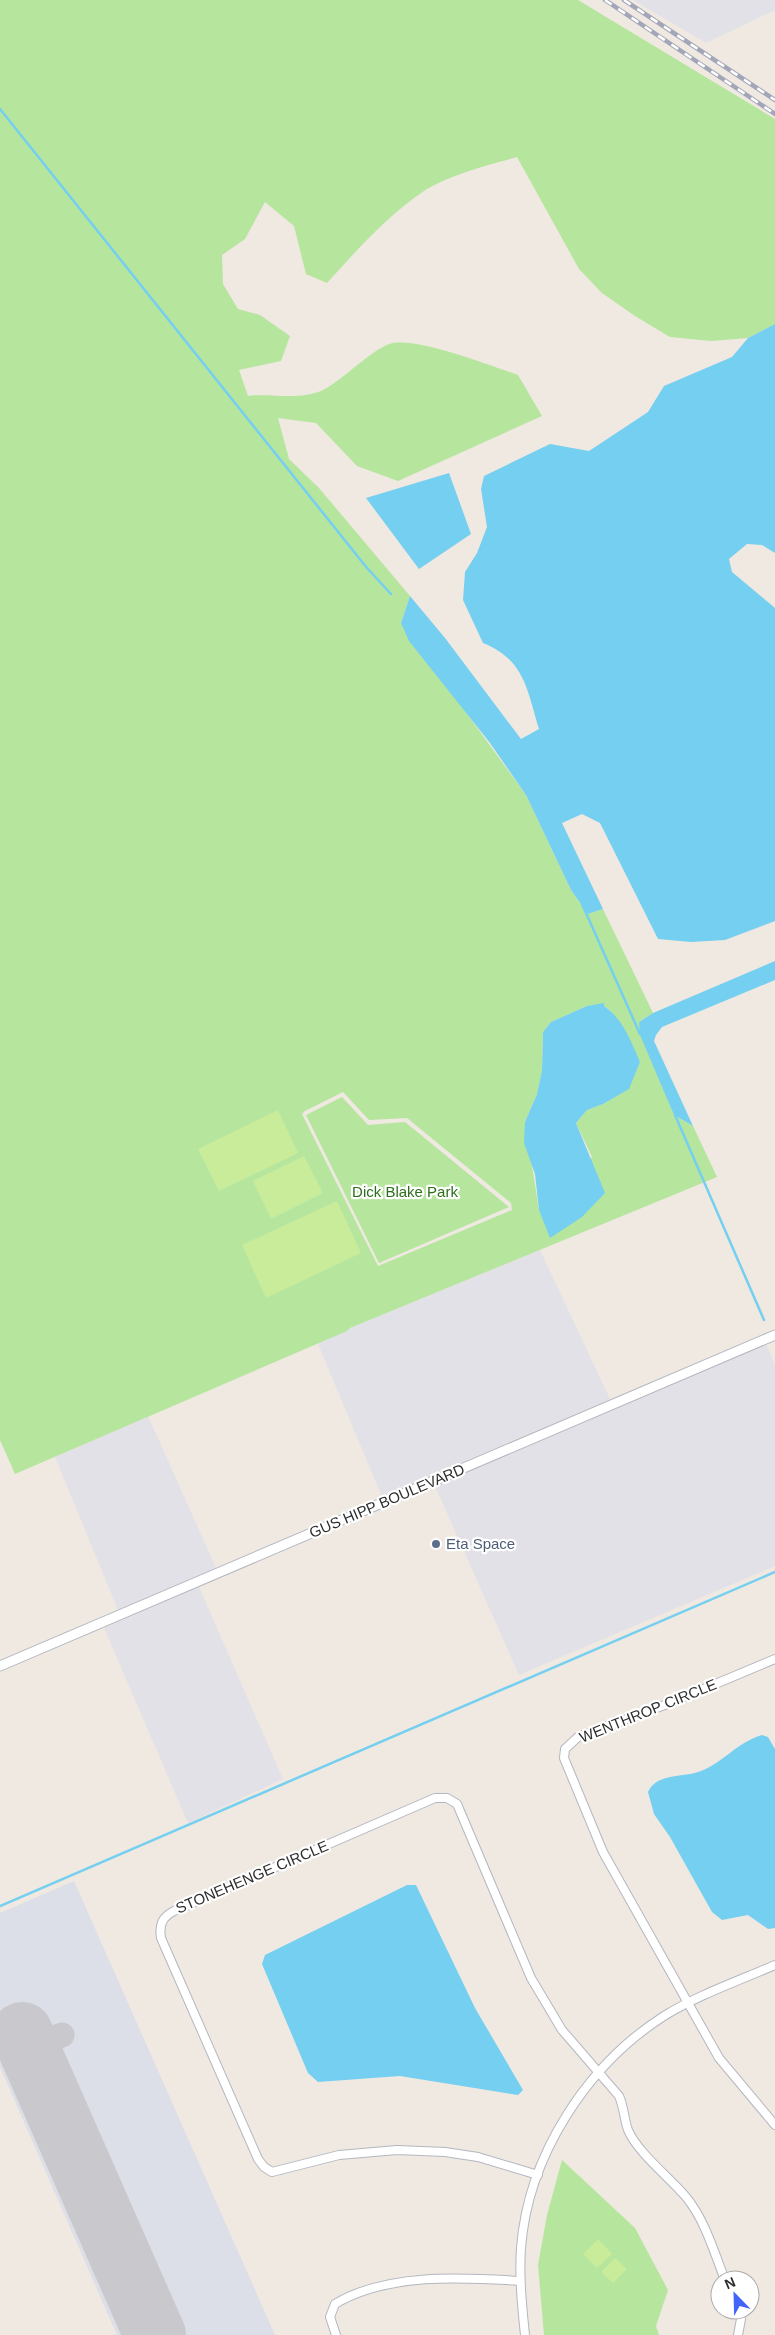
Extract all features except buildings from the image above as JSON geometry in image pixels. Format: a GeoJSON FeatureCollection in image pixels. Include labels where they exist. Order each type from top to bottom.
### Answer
{"type":"FeatureCollection","features":[{"type":"Feature","properties":{"kind":"street","name":"GUS HIPP BOULEVARD"},"geometry":{"type":"LineString","coordinates":[[0,1666],[775,1335]]}},
{"type":"Feature","properties":{"kind":"street","name":"WENTHROP CIRCLE"},"geometry":{"type":"LineString","coordinates":[[688,2003],[603,1852],[566,1767],[565,1749],[578,1738],[670,1703],[775,1659]]}},
{"type":"Feature","properties":{"kind":"street","name":"STONEHENGE CIRCLE"},"geometry":{"type":"LineString","coordinates":[[538,2174],[478,2157],[445,2152],[397,2150],[339,2155],[272,2172],[264,2167],[258,2159],[161,1938],[161,1922],[174,1911],[435,1798],[447,1798],[457,1804],[531,1978],[562,2030],[619,2096],[625,2109],[628,2130],[639,2146],[687,2198],[700,2218],[721,2270]]}},
{"type":"Feature","properties":{"kind":"street"},"geometry":{"type":"LineString","coordinates":[[525,2335],[520,2280],[522,2237],[531,2195],[538,2174],[573,2105],[599,2073],[624,2048],[648,2028],[688,2003],[775,1966]]}},
{"type":"Feature","properties":{"kind":"street"},"geometry":{"type":"LineString","coordinates":[[688,2003],[728,2072],[775,2125]]}},
{"type":"Feature","properties":{"kind":"street"},"geometry":{"type":"LineString","coordinates":[[336,2335],[330,2317],[335,2304],[368,2291],[422,2279],[466,2277],[520,2280]]}},
{"type":"Feature","properties":{"kind":"street"},"geometry":{"type":"LineString","coordinates":[[738,2335],[741,2320]]}},
{"type":"Feature","properties":{"kind":"shaded area"},"geometry":{"type":"Polygon","coordinates":[[[633,0],[775,0],[775,10],[706,43],[633,0]]]}},
{"type":"Feature","properties":{"kind":"shaded area"},"geometry":{"type":"Polygon","coordinates":[[[540,1250],[610,1399],[382,1497],[318,1344],[350,1328],[540,1250]]]}},
{"type":"Feature","properties":{"kind":"shaded area"},"geometry":{"type":"Polygon","coordinates":[[[766,1344],[775,1364],[775,1566],[519,1675],[435,1486],[766,1344]]]}},
{"type":"Feature","properties":{"kind":"shaded area"},"geometry":{"type":"Polygon","coordinates":[[[148,1416],[216,1568],[118,1610],[55,1457],[148,1416]]]}},
{"type":"Feature","properties":{"kind":"shaded area"},"geometry":{"type":"Polygon","coordinates":[[[199,1587],[283,1779],[188,1823],[104,1628],[199,1587]]]}},
{"type":"Feature","properties":{"kind":"shaded area"},"geometry":{"type":"Polygon","coordinates":[[[74,1881],[275,2335],[117,2335],[0,2067],[0,1913],[74,1881]]]}},
{"type":"Feature","properties":{"kind":"green space"},"geometry":{"type":"Polygon","coordinates":[[[0,0],[578,0],[775,119],[775,324],[748,338],[711,341],[670,337],[635,316],[602,293],[579,269],[517,157],[456,175],[424,191],[385,222],[327,283],[306,274],[294,226],[265,202],[245,239],[222,255],[223,284],[238,309],[260,315],[290,336],[281,361],[239,370],[248,396],[295,396],[323,390],[331,386],[377,350],[393,343],[406,343],[456,354],[518,375],[542,416],[398,481],[357,466],[316,423],[278,418],[289,459],[319,488],[410,596],[401,623],[526,795],[571,890],[588,914],[603,909],[653,1013],[639,1022],[674,1115],[693,1126],[717,1177],[350,1328],[347,1331],[15,1474],[0,1440],[0,0]],[[604,1004],[587,1006],[551,1022],[543,1032],[542,1070],[537,1094],[525,1122],[539,1210],[592,1157],[576,1123],[587,1110],[603,1104],[628,1089],[640,1062],[611,1011],[604,1004]],[[343,1092],[302,1114],[378,1266],[512,1210],[511,1203],[407,1118],[369,1120],[343,1092]]]}},
{"type":"Feature","properties":{"kind":"green space","name":"Dick Blake Park"},"geometry":{"type":"Polygon","coordinates":[[[342,1097],[368,1125],[405,1122],[509,1207],[379,1263],[306,1115],[342,1097]]]}},
{"type":"Feature","properties":{"kind":"green space"},"geometry":{"type":"Polygon","coordinates":[[[278,1110],[298,1153],[219,1191],[198,1149],[278,1110]]]}},
{"type":"Feature","properties":{"kind":"green space"},"geometry":{"type":"Polygon","coordinates":[[[304,1156],[323,1193],[271,1219],[253,1181],[304,1156]]]}},
{"type":"Feature","properties":{"kind":"green space"},"geometry":{"type":"Polygon","coordinates":[[[337,1201],[361,1253],[266,1298],[242,1245],[337,1201]]]}},
{"type":"Feature","properties":{"kind":"green space"},"geometry":{"type":"Polygon","coordinates":[[[562,2160],[635,2228],[668,2290],[656,2326],[659,2335],[544,2335],[538,2265],[547,2215],[562,2160]]]}},
{"type":"Feature","properties":{"kind":"green space"},"geometry":{"type":"Polygon","coordinates":[[[598,2239],[612,2254],[597,2268],[583,2254],[598,2239]]]}},
{"type":"Feature","properties":{"kind":"green space"},"geometry":{"type":"Polygon","coordinates":[[[615,2258],[627,2269],[613,2283],[601,2272],[615,2258]]]}},
{"type":"Feature","properties":{"kind":"water"},"geometry":{"type":"Polygon","coordinates":[[[775,324],[775,553],[762,545],[747,544],[729,559],[732,572],[775,608],[775,921],[725,940],[691,942],[658,939],[600,823],[582,814],[562,823],[603,909],[588,914],[571,890],[526,795],[490,743],[409,641],[401,623],[410,596],[445,638],[521,739],[539,729],[527,689],[516,667],[497,650],[483,643],[463,600],[465,572],[477,553],[487,527],[481,489],[484,476],[550,444],[589,451],[648,412],[664,386],[732,357],[748,338],[775,324]]]}},
{"type":"Feature","properties":{"kind":"water"},"geometry":{"type":"Polygon","coordinates":[[[449,473],[471,534],[419,569],[366,498],[449,473]]]}},
{"type":"Feature","properties":{"kind":"water"},"geometry":{"type":"Polygon","coordinates":[[[775,961],[775,980],[662,1027],[656,1035],[654,1041],[693,1126],[674,1115],[640,1035],[639,1022],[653,1013],[775,961]]]}},
{"type":"Feature","properties":{"kind":"water"},"geometry":{"type":"Polygon","coordinates":[[[604,1003],[604,1006],[611,1011],[626,1031],[640,1062],[629,1089],[603,1104],[587,1110],[576,1123],[605,1193],[582,1217],[550,1238],[539,1210],[535,1174],[524,1143],[525,1122],[537,1094],[542,1070],[543,1032],[551,1022],[587,1006],[604,1003]]]}},
{"type":"Feature","properties":{"kind":"water"},"geometry":{"type":"Polygon","coordinates":[[[762,1735],[768,1737],[775,1749],[775,1928],[768,1929],[748,1915],[722,1920],[712,1912],[670,1837],[654,1814],[648,1792],[658,1781],[701,1771],[717,1763],[753,1738],[762,1735]]]}},
{"type":"Feature","properties":{"kind":"water"},"geometry":{"type":"Polygon","coordinates":[[[407,1885],[416,1885],[475,2008],[523,2090],[518,2095],[400,2076],[318,2082],[308,2073],[262,1964],[265,1955],[407,1885]]]}},
{"type":"Feature","properties":{"kind":"waterway"},"geometry":{"type":"LineString","coordinates":[[0,109],[367,568],[391,594]]}},
{"type":"Feature","properties":{"kind":"waterway"},"geometry":{"type":"LineString","coordinates":[[582,904],[640,1034]]}},
{"type":"Feature","properties":{"kind":"waterway"},"geometry":{"type":"LineString","coordinates":[[675,1115],[764,1320]]}},
{"type":"Feature","properties":{"kind":"waterway"},"geometry":{"type":"LineString","coordinates":[[0,1906],[775,1572]]}},
{"type":"Feature","properties":{"kind":"taxiway"},"geometry":{"type":"LineString","coordinates":[[28,2047],[62,2035]]}},
{"type":"Feature","properties":{"kind":"runway"},"geometry":{"type":"LineString","coordinates":[[22,2033],[155,2335]]}},
{"type":"Feature","properties":{"kind":"railway"},"geometry":{"type":"LineString","coordinates":[[605,0],[775,114]]}},
{"type":"Feature","properties":{"kind":"railway"},"geometry":{"type":"LineString","coordinates":[[624,0],[775,100]]}},
{"type":"Feature","properties":{"kind":"place","name":"Eta Space"},"geometry":{"type":"Point","coordinates":[436,1544]}}]}
